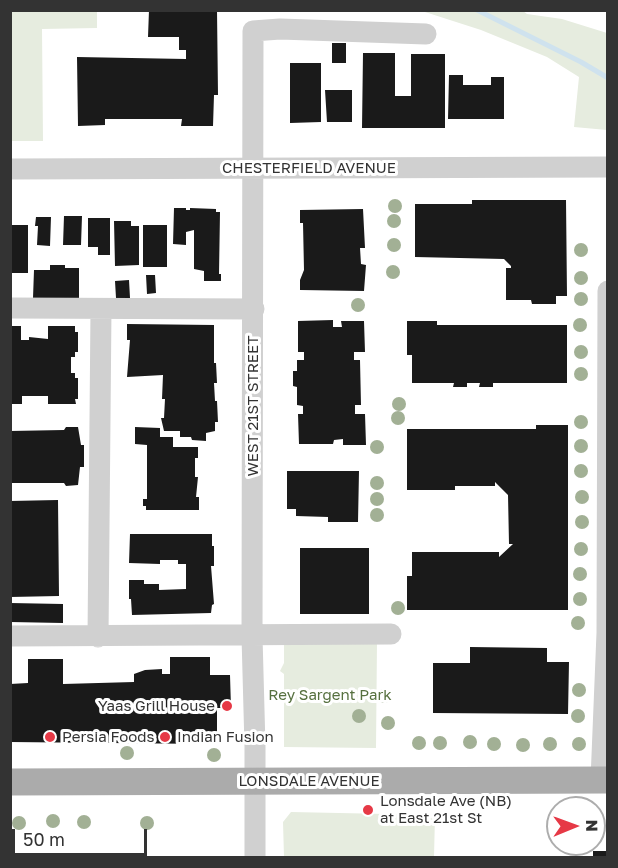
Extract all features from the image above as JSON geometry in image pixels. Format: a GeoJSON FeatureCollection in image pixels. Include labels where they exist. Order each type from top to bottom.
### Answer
{"type":"FeatureCollection","features":[{"type":"Feature","properties":{"kind":"main road","name":"LONSDALE AVENUE"},"geometry":{"type":"LineString","coordinates":[[10,782],[604,780]]}},
{"type":"Feature","properties":{"kind":"street","name":"WEST 21ST STREET"},"geometry":{"type":"LineString","coordinates":[[255,858],[252,636],[253,31],[280,29],[426,33]]}},
{"type":"Feature","properties":{"kind":"street","name":"CHESTERFIELD AVENUE"},"geometry":{"type":"LineString","coordinates":[[10,169],[608,167]]}},
{"type":"Feature","properties":{"kind":"street"},"geometry":{"type":"LineString","coordinates":[[604,780],[608,291]]}},
{"type":"Feature","properties":{"kind":"street"},"geometry":{"type":"LineString","coordinates":[[10,308],[254,309]]}},
{"type":"Feature","properties":{"kind":"street"},"geometry":{"type":"LineString","coordinates":[[98,637],[101,309]]}},
{"type":"Feature","properties":{"kind":"street"},"geometry":{"type":"LineString","coordinates":[[10,636],[391,634]]}},
{"type":"Feature","properties":{"kind":"green space"},"geometry":{"type":"Polygon","coordinates":[[[10,11],[97,11],[97,28],[42,29],[43,141],[11,141],[10,11]]]}},
{"type":"Feature","properties":{"kind":"green space"},"geometry":{"type":"Polygon","coordinates":[[[374,11],[523,11],[527,14],[562,19],[607,33],[607,130],[574,127],[579,77],[547,57],[481,30],[425,12],[374,11]]]}},
{"type":"Feature","properties":{"kind":"green space","name":"Rey Sargent Park"},"geometry":{"type":"Polygon","coordinates":[[[284,642],[377,642],[376,748],[284,747],[284,674],[280,671],[284,663],[284,642]]]}},
{"type":"Feature","properties":{"kind":"green space"},"geometry":{"type":"Polygon","coordinates":[[[291,812],[435,815],[434,857],[284,857],[283,822],[291,812]]]}},
{"type":"Feature","properties":{"kind":"building"},"geometry":{"type":"Polygon","coordinates":[[[149,10],[217,10],[218,95],[214,95],[213,126],[181,126],[182,119],[105,119],[105,125],[78,126],[77,57],[186,59],[186,50],[179,50],[179,37],[148,37],[149,10]]]}},
{"type":"Feature","properties":{"kind":"building"},"geometry":{"type":"Polygon","coordinates":[[[332,43],[346,43],[346,63],[332,63],[332,43]]]}},
{"type":"Feature","properties":{"kind":"building"},"geometry":{"type":"Polygon","coordinates":[[[363,53],[395,53],[395,96],[411,96],[411,54],[445,54],[445,128],[362,128],[363,53]]]}},
{"type":"Feature","properties":{"kind":"building"},"geometry":{"type":"Polygon","coordinates":[[[290,63],[321,63],[321,122],[290,123],[290,63]]]}},
{"type":"Feature","properties":{"kind":"building"},"geometry":{"type":"Polygon","coordinates":[[[449,75],[463,75],[463,85],[491,85],[491,77],[504,77],[504,119],[448,119],[449,75]]]}},
{"type":"Feature","properties":{"kind":"building"},"geometry":{"type":"Polygon","coordinates":[[[325,90],[352,90],[352,122],[327,122],[325,90]]]}},
{"type":"Feature","properties":{"kind":"building"},"geometry":{"type":"Polygon","coordinates":[[[472,200],[566,200],[567,296],[556,296],[556,304],[532,304],[531,300],[506,300],[506,268],[511,268],[511,266],[504,259],[415,257],[415,204],[472,204],[472,200]]]}},
{"type":"Feature","properties":{"kind":"building"},"geometry":{"type":"Polygon","coordinates":[[[174,208],[216,209],[216,212],[220,212],[219,274],[221,274],[221,281],[204,281],[204,271],[194,269],[194,230],[186,232],[186,245],[173,244],[174,208]]]}},
{"type":"Feature","properties":{"kind":"building"},"geometry":{"type":"Polygon","coordinates":[[[363,209],[365,248],[360,248],[361,264],[366,265],[364,291],[300,290],[300,280],[304,270],[303,223],[300,223],[300,210],[363,209]]]}},
{"type":"Feature","properties":{"kind":"building"},"geometry":{"type":"Polygon","coordinates":[[[64,216],[82,216],[81,245],[63,245],[64,216]]]}},
{"type":"Feature","properties":{"kind":"building"},"geometry":{"type":"Polygon","coordinates":[[[36,217],[51,217],[50,246],[37,245],[36,217]]]}},
{"type":"Feature","properties":{"kind":"building"},"geometry":{"type":"Polygon","coordinates":[[[88,218],[110,218],[110,255],[98,255],[98,247],[88,247],[88,218]]]}},
{"type":"Feature","properties":{"kind":"building"},"geometry":{"type":"Polygon","coordinates":[[[114,221],[131,221],[131,226],[139,226],[139,265],[115,266],[114,221]]]}},
{"type":"Feature","properties":{"kind":"building"},"geometry":{"type":"Polygon","coordinates":[[[10,225],[28,225],[28,273],[10,273],[10,225]]]}},
{"type":"Feature","properties":{"kind":"building"},"geometry":{"type":"Polygon","coordinates":[[[143,225],[167,225],[167,267],[143,267],[143,225]]]}},
{"type":"Feature","properties":{"kind":"building"},"geometry":{"type":"Polygon","coordinates":[[[50,265],[79,268],[79,298],[33,298],[34,270],[50,270],[50,265]]]}},
{"type":"Feature","properties":{"kind":"building"},"geometry":{"type":"Polygon","coordinates":[[[146,275],[155,275],[156,293],[147,294],[146,275]]]}},
{"type":"Feature","properties":{"kind":"building"},"geometry":{"type":"Polygon","coordinates":[[[129,280],[130,298],[116,298],[115,281],[129,280]]]}},
{"type":"Feature","properties":{"kind":"building"},"geometry":{"type":"Polygon","coordinates":[[[333,320],[333,327],[342,327],[341,321],[364,321],[365,352],[354,352],[354,360],[360,360],[361,405],[355,405],[355,414],[365,414],[366,445],[343,445],[343,439],[334,440],[333,444],[299,444],[298,414],[303,414],[303,406],[297,405],[297,387],[293,386],[293,371],[297,371],[297,360],[304,360],[304,352],[298,352],[298,321],[333,320]]]}},
{"type":"Feature","properties":{"kind":"building"},"geometry":{"type":"Polygon","coordinates":[[[407,321],[437,321],[437,325],[567,325],[567,383],[493,383],[493,387],[479,387],[480,383],[467,383],[467,387],[453,387],[454,383],[412,383],[412,355],[407,355],[407,321]]]}},
{"type":"Feature","properties":{"kind":"building"},"geometry":{"type":"Polygon","coordinates":[[[127,324],[214,325],[214,363],[216,363],[217,383],[214,383],[218,422],[215,422],[215,431],[206,433],[206,441],[180,437],[180,431],[164,431],[161,418],[164,418],[165,399],[162,399],[163,375],[127,377],[130,340],[127,340],[127,324]]]}},
{"type":"Feature","properties":{"kind":"building"},"geometry":{"type":"Polygon","coordinates":[[[10,326],[21,326],[21,340],[29,340],[29,337],[48,339],[48,326],[75,326],[75,332],[78,332],[78,352],[75,352],[75,357],[71,357],[71,373],[75,373],[75,378],[78,378],[76,404],[48,404],[48,396],[22,396],[22,404],[10,404],[10,326]]]}},
{"type":"Feature","properties":{"kind":"building"},"geometry":{"type":"Polygon","coordinates":[[[536,425],[568,425],[568,610],[407,610],[407,576],[412,576],[412,552],[499,552],[499,557],[513,544],[509,544],[508,495],[495,482],[495,486],[455,486],[455,490],[407,490],[407,429],[536,429],[536,425]]]}},
{"type":"Feature","properties":{"kind":"building"},"geometry":{"type":"Polygon","coordinates":[[[66,427],[78,427],[81,445],[84,445],[84,467],[80,467],[78,485],[10,483],[10,431],[64,430],[66,427]]]}},
{"type":"Feature","properties":{"kind":"building"},"geometry":{"type":"Polygon","coordinates":[[[135,427],[160,428],[160,437],[173,437],[173,447],[198,447],[198,458],[195,458],[195,477],[198,477],[196,497],[199,497],[199,510],[146,510],[146,506],[143,506],[143,499],[147,499],[147,445],[135,444],[135,427]]]}},
{"type":"Feature","properties":{"kind":"building"},"geometry":{"type":"Polygon","coordinates":[[[287,471],[359,471],[358,522],[328,522],[328,517],[296,516],[296,509],[287,509],[287,471]]]}},
{"type":"Feature","properties":{"kind":"building"},"geometry":{"type":"Polygon","coordinates":[[[58,500],[59,596],[10,597],[10,501],[58,500]]]}},
{"type":"Feature","properties":{"kind":"building"},"geometry":{"type":"Polygon","coordinates":[[[130,534],[212,534],[214,566],[211,566],[214,604],[211,613],[132,615],[129,580],[144,580],[144,584],[159,584],[159,590],[186,589],[186,564],[178,564],[178,560],[160,560],[160,564],[129,563],[130,534]]]}},
{"type":"Feature","properties":{"kind":"building"},"geometry":{"type":"Polygon","coordinates":[[[300,548],[369,548],[369,614],[300,614],[300,548]]]}},
{"type":"Feature","properties":{"kind":"building"},"geometry":{"type":"Polygon","coordinates":[[[10,603],[63,604],[63,623],[10,622],[10,603]]]}},
{"type":"Feature","properties":{"kind":"building"},"geometry":{"type":"Polygon","coordinates":[[[470,647],[547,648],[547,662],[569,662],[568,714],[433,713],[433,663],[470,663],[470,647]]]}},
{"type":"Feature","properties":{"kind":"building"},"geometry":{"type":"Polygon","coordinates":[[[170,657],[210,657],[210,675],[230,675],[231,708],[217,708],[217,733],[209,733],[209,744],[10,742],[10,684],[28,683],[28,659],[63,659],[63,684],[134,682],[134,674],[145,670],[162,669],[162,674],[170,674],[170,657]]]}},
{"type":"Feature","properties":{"kind":"building"},"geometry":{"type":"Polygon","coordinates":[[[606,851],[608,851],[608,858],[593,858],[593,856],[606,856],[606,851]]]}},
{"type":"Feature","properties":{"kind":"waterway"},"geometry":{"type":"LineString","coordinates":[[477,10],[608,78]]}},
{"type":"Feature","properties":{"kind":"place","name":"Yaas Grill House"},"geometry":{"type":"Point","coordinates":[227,706]}},
{"type":"Feature","properties":{"kind":"place","name":"Persia Foods"},"geometry":{"type":"Point","coordinates":[50,737]}},
{"type":"Feature","properties":{"kind":"place","name":"Indian Fusion"},"geometry":{"type":"Point","coordinates":[165,737]}},
{"type":"Feature","properties":{"kind":"place","name":"Lonsdale Ave (NB) at East 21st St"},"geometry":{"type":"Point","coordinates":[368,810]}}]}
